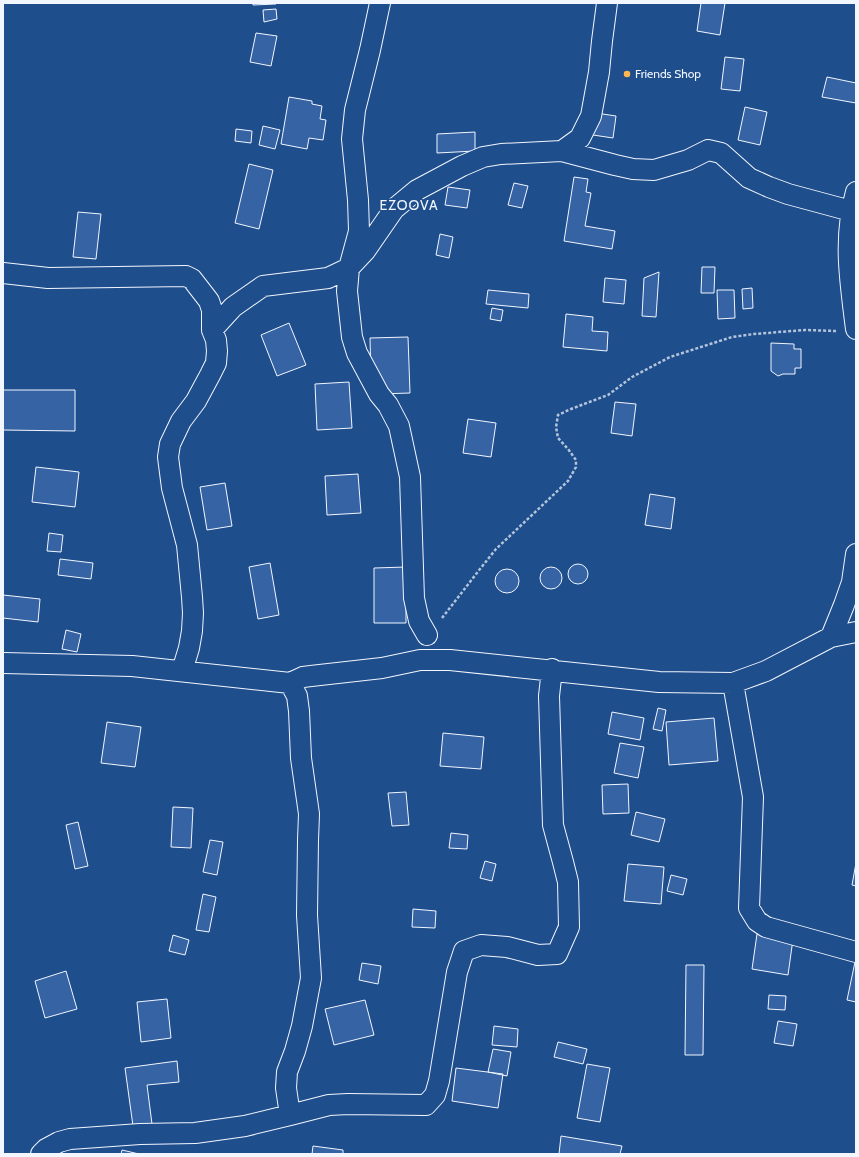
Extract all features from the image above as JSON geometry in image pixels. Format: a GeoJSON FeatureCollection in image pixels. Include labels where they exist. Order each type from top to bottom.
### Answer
{"type":"FeatureCollection","features":[{"type":"Feature","properties":{"kind":"street"},"geometry":{"type":"LineString","coordinates":[[380,3],[370,50],[354,110],[352,139],[358,200],[359,231],[349,268],[347,291],[352,336],[357,353],[379,394],[388,405],[403,441],[405,458],[410,476],[414,598],[419,622],[427,635]]}},
{"type":"Feature","properties":{"kind":"street"},"geometry":{"type":"LineString","coordinates":[[562,151],[580,138],[591,116],[599,72],[607,3]]}},
{"type":"Feature","properties":{"kind":"street"},"geometry":{"type":"LineString","coordinates":[[212,330],[233,306],[263,286],[328,278],[349,268],[365,251],[394,209],[416,190],[462,166],[483,157],[501,154],[562,151],[633,169],[654,170],[688,160],[708,150],[721,153],[750,178],[769,187],[788,194],[851,211]]}},
{"type":"Feature","properties":{"kind":"street"},"geometry":{"type":"LineString","coordinates":[[849,330],[850,283],[848,236],[851,211],[856,192]]}},
{"type":"Feature","properties":{"kind":"street"},"geometry":{"type":"LineString","coordinates":[[3,273],[48,278],[186,276],[192,279],[209,301],[212,310],[212,330],[216,340],[216,363],[196,401],[181,421],[170,444],[168,457],[172,488],[187,544],[192,597],[192,631],[189,648],[182,671]]}},
{"type":"Feature","properties":{"kind":"street"},"geometry":{"type":"LineString","coordinates":[[831,637],[852,582],[856,554]]}},
{"type":"Feature","properties":{"kind":"street"},"geometry":{"type":"LineString","coordinates":[[3,663],[132,666],[290,683],[303,677],[382,668],[420,660],[450,660],[659,682],[733,683],[766,671],[831,637],[856,632]]}},
{"type":"Feature","properties":{"kind":"street"},"geometry":{"type":"LineString","coordinates":[[41,1154],[46,1149],[59,1142],[70,1139],[140,1134],[195,1133],[245,1126],[329,1105],[426,1105],[435,1095],[439,1081],[457,972],[464,951],[481,945],[507,947],[538,955],[557,954],[569,927],[568,882],[564,862],[553,825],[549,696],[552,670]]}},
{"type":"Feature","properties":{"kind":"street"},"geometry":{"type":"LineString","coordinates":[[290,683],[297,696],[301,758],[309,814],[307,915],[311,978],[302,1026],[287,1072],[286,1088],[290,1115]]}},
{"type":"Feature","properties":{"kind":"street"},"geometry":{"type":"LineString","coordinates":[[733,683],[753,797],[748,908],[758,921],[766,927],[856,952]]}},
{"type":"Feature","properties":{"kind":"path"},"geometry":{"type":"LineString","coordinates":[[427,635],[449,610],[496,549],[568,481],[576,467],[576,460],[558,438],[556,427],[558,415],[608,395],[632,377],[670,357],[732,337],[805,330],[849,330]]}},
{"type":"Feature","properties":{"kind":"building"},"geometry":{"type":"Polygon","coordinates":[[[253,3],[276,3],[276,4],[253,5],[253,3]]]}},
{"type":"Feature","properties":{"kind":"building"},"geometry":{"type":"Polygon","coordinates":[[[701,3],[725,3],[720,35],[697,31],[701,3]]]}},
{"type":"Feature","properties":{"kind":"building"},"geometry":{"type":"Polygon","coordinates":[[[276,9],[277,19],[264,22],[263,10],[276,9]]]}},
{"type":"Feature","properties":{"kind":"building"},"geometry":{"type":"Polygon","coordinates":[[[256,33],[277,36],[271,66],[250,62],[256,33]]]}},
{"type":"Feature","properties":{"kind":"building"},"geometry":{"type":"Polygon","coordinates":[[[725,57],[744,59],[740,91],[721,89],[725,57]]]}},
{"type":"Feature","properties":{"kind":"building"},"geometry":{"type":"Polygon","coordinates":[[[827,77],[856,83],[856,103],[822,97],[827,77]]]}},
{"type":"Feature","properties":{"kind":"building"},"geometry":{"type":"Polygon","coordinates":[[[289,97],[312,101],[312,104],[322,106],[320,119],[326,120],[323,140],[309,138],[307,149],[281,144],[289,97]]]}},
{"type":"Feature","properties":{"kind":"building"},"geometry":{"type":"Polygon","coordinates":[[[745,107],[767,112],[760,145],[738,140],[745,107]]]}},
{"type":"Feature","properties":{"kind":"building"},"geometry":{"type":"Polygon","coordinates":[[[596,113],[616,116],[613,138],[593,135],[596,113]]]}},
{"type":"Feature","properties":{"kind":"building"},"geometry":{"type":"Polygon","coordinates":[[[263,126],[280,130],[275,149],[259,145],[263,126]]]}},
{"type":"Feature","properties":{"kind":"building"},"geometry":{"type":"Polygon","coordinates":[[[236,129],[252,131],[251,143],[235,141],[236,129]]]}},
{"type":"Feature","properties":{"kind":"building"},"geometry":{"type":"Polygon","coordinates":[[[475,132],[475,151],[437,153],[437,134],[475,132]]]}},
{"type":"Feature","properties":{"kind":"building"},"geometry":{"type":"Polygon","coordinates":[[[249,164],[273,170],[259,229],[235,223],[249,164]]]}},
{"type":"Feature","properties":{"kind":"building"},"geometry":{"type":"Polygon","coordinates":[[[574,177],[588,179],[586,192],[591,193],[585,226],[615,231],[612,249],[564,241],[574,177]]]}},
{"type":"Feature","properties":{"kind":"building"},"geometry":{"type":"Polygon","coordinates":[[[514,183],[528,186],[522,208],[508,205],[514,183]]]}},
{"type":"Feature","properties":{"kind":"building"},"geometry":{"type":"Polygon","coordinates":[[[448,187],[470,190],[467,208],[445,205],[448,187]]]}},
{"type":"Feature","properties":{"kind":"building"},"geometry":{"type":"Polygon","coordinates":[[[78,212],[101,214],[96,259],[73,257],[78,212]]]}},
{"type":"Feature","properties":{"kind":"building"},"geometry":{"type":"Polygon","coordinates":[[[440,234],[453,237],[449,258],[436,255],[440,234]]]}},
{"type":"Feature","properties":{"kind":"building"},"geometry":{"type":"Polygon","coordinates":[[[702,267],[715,267],[714,293],[701,293],[702,267]]]}},
{"type":"Feature","properties":{"kind":"building"},"geometry":{"type":"Polygon","coordinates":[[[659,272],[656,317],[642,316],[644,278],[659,272]]]}},
{"type":"Feature","properties":{"kind":"building"},"geometry":{"type":"Polygon","coordinates":[[[605,278],[626,280],[624,304],[603,302],[605,278]]]}},
{"type":"Feature","properties":{"kind":"building"},"geometry":{"type":"Polygon","coordinates":[[[752,288],[753,308],[743,309],[742,289],[752,288]]]}},
{"type":"Feature","properties":{"kind":"building"},"geometry":{"type":"Polygon","coordinates":[[[488,290],[529,294],[528,308],[486,304],[488,290]]]}},
{"type":"Feature","properties":{"kind":"building"},"geometry":{"type":"Polygon","coordinates":[[[717,290],[734,290],[735,318],[718,319],[717,290]]]}},
{"type":"Feature","properties":{"kind":"building"},"geometry":{"type":"Polygon","coordinates":[[[492,308],[503,310],[501,321],[490,319],[492,308]]]}},
{"type":"Feature","properties":{"kind":"building"},"geometry":{"type":"Polygon","coordinates":[[[566,314],[593,317],[592,331],[608,332],[607,351],[563,347],[566,314]]]}},
{"type":"Feature","properties":{"kind":"building"},"geometry":{"type":"Polygon","coordinates":[[[289,323],[306,365],[277,376],[261,335],[289,323]]]}},
{"type":"Feature","properties":{"kind":"building"},"geometry":{"type":"Polygon","coordinates":[[[408,337],[410,393],[379,394],[371,380],[370,338],[408,337]]]}},
{"type":"Feature","properties":{"kind":"building"},"geometry":{"type":"Polygon","coordinates":[[[771,343],[794,344],[794,349],[801,349],[801,368],[795,368],[795,374],[783,374],[778,376],[771,371],[771,343]]]}},
{"type":"Feature","properties":{"kind":"building"},"geometry":{"type":"Polygon","coordinates":[[[349,382],[352,428],[317,430],[315,384],[349,382]]]}},
{"type":"Feature","properties":{"kind":"building"},"geometry":{"type":"Polygon","coordinates":[[[3,390],[75,390],[75,431],[3,430],[3,390]]]}},
{"type":"Feature","properties":{"kind":"building"},"geometry":{"type":"Polygon","coordinates":[[[615,402],[636,404],[632,436],[611,433],[615,402]]]}},
{"type":"Feature","properties":{"kind":"building"},"geometry":{"type":"Polygon","coordinates":[[[468,419],[496,423],[491,457],[463,453],[468,419]]]}},
{"type":"Feature","properties":{"kind":"building"},"geometry":{"type":"Polygon","coordinates":[[[36,467],[79,472],[75,507],[32,502],[36,467]]]}},
{"type":"Feature","properties":{"kind":"building"},"geometry":{"type":"Polygon","coordinates":[[[358,474],[361,513],[327,515],[325,476],[358,474]]]}},
{"type":"Feature","properties":{"kind":"building"},"geometry":{"type":"Polygon","coordinates":[[[225,483],[232,526],[207,530],[200,487],[225,483]]]}},
{"type":"Feature","properties":{"kind":"building"},"geometry":{"type":"Polygon","coordinates":[[[650,494],[675,498],[671,529],[645,525],[650,494]]]}},
{"type":"Feature","properties":{"kind":"building"},"geometry":{"type":"Polygon","coordinates":[[[49,533],[63,535],[61,552],[47,551],[49,533]]]}},
{"type":"Feature","properties":{"kind":"building"},"geometry":{"type":"Polygon","coordinates":[[[60,559],[93,563],[91,579],[58,575],[60,559]]]}},
{"type":"Feature","properties":{"kind":"building"},"geometry":{"type":"Polygon","coordinates":[[[270,563],[279,615],[258,619],[249,567],[270,563]]]}},
{"type":"Feature","properties":{"kind":"building"},"geometry":{"type":"Polygon","coordinates":[[[578,564],[585,567],[588,574],[585,581],[578,584],[571,581],[568,574],[571,567],[578,564]]]}},
{"type":"Feature","properties":{"kind":"building"},"geometry":{"type":"Polygon","coordinates":[[[406,567],[406,623],[374,623],[374,568],[406,567]]]}},
{"type":"Feature","properties":{"kind":"building"},"geometry":{"type":"Polygon","coordinates":[[[551,567],[555,568],[561,574],[561,582],[555,588],[551,589],[547,588],[541,582],[540,578],[541,574],[547,568],[551,567]]]}},
{"type":"Feature","properties":{"kind":"building"},"geometry":{"type":"Polygon","coordinates":[[[507,569],[516,572],[519,581],[516,590],[507,593],[498,590],[495,581],[498,572],[507,569]]]}},
{"type":"Feature","properties":{"kind":"building"},"geometry":{"type":"Polygon","coordinates":[[[3,595],[40,599],[38,622],[3,618],[3,595]]]}},
{"type":"Feature","properties":{"kind":"building"},"geometry":{"type":"Polygon","coordinates":[[[66,630],[81,634],[77,652],[62,649],[66,630]]]}},
{"type":"Feature","properties":{"kind":"building"},"geometry":{"type":"Polygon","coordinates":[[[658,708],[666,710],[662,731],[653,729],[658,708]]]}},
{"type":"Feature","properties":{"kind":"building"},"geometry":{"type":"Polygon","coordinates":[[[612,712],[644,718],[640,740],[608,734],[612,712]]]}},
{"type":"Feature","properties":{"kind":"building"},"geometry":{"type":"Polygon","coordinates":[[[714,718],[718,761],[669,765],[666,722],[714,718]]]}},
{"type":"Feature","properties":{"kind":"building"},"geometry":{"type":"Polygon","coordinates":[[[107,722],[141,727],[135,767],[101,763],[107,722]]]}},
{"type":"Feature","properties":{"kind":"building"},"geometry":{"type":"Polygon","coordinates":[[[443,733],[484,737],[481,769],[440,766],[443,733]]]}},
{"type":"Feature","properties":{"kind":"building"},"geometry":{"type":"Polygon","coordinates":[[[620,743],[644,747],[638,778],[614,773],[620,743]]]}},
{"type":"Feature","properties":{"kind":"building"},"geometry":{"type":"Polygon","coordinates":[[[628,784],[629,813],[603,814],[602,785],[628,784]]]}},
{"type":"Feature","properties":{"kind":"building"},"geometry":{"type":"Polygon","coordinates":[[[406,792],[409,825],[392,826],[388,793],[406,792]]]}},
{"type":"Feature","properties":{"kind":"building"},"geometry":{"type":"Polygon","coordinates":[[[173,807],[193,808],[191,848],[171,847],[173,807]]]}},
{"type":"Feature","properties":{"kind":"building"},"geometry":{"type":"Polygon","coordinates":[[[636,812],[665,819],[659,842],[631,835],[636,812]]]}},
{"type":"Feature","properties":{"kind":"building"},"geometry":{"type":"Polygon","coordinates":[[[78,822],[88,866],[75,869],[66,825],[78,822]]]}},
{"type":"Feature","properties":{"kind":"building"},"geometry":{"type":"Polygon","coordinates":[[[451,833],[468,835],[467,849],[449,848],[451,833]]]}},
{"type":"Feature","properties":{"kind":"building"},"geometry":{"type":"Polygon","coordinates":[[[210,840],[223,842],[217,875],[203,872],[210,840]]]}},
{"type":"Feature","properties":{"kind":"building"},"geometry":{"type":"Polygon","coordinates":[[[485,861],[496,864],[492,881],[480,878],[485,861]]]}},
{"type":"Feature","properties":{"kind":"building"},"geometry":{"type":"Polygon","coordinates":[[[856,863],[856,886],[852,885],[856,863]]]}},
{"type":"Feature","properties":{"kind":"building"},"geometry":{"type":"Polygon","coordinates":[[[628,864],[664,867],[661,904],[624,901],[628,864]]]}},
{"type":"Feature","properties":{"kind":"building"},"geometry":{"type":"Polygon","coordinates":[[[671,875],[687,879],[683,895],[667,891],[671,875]]]}},
{"type":"Feature","properties":{"kind":"building"},"geometry":{"type":"Polygon","coordinates":[[[203,894],[216,897],[209,932],[196,930],[203,894]]]}},
{"type":"Feature","properties":{"kind":"building"},"geometry":{"type":"Polygon","coordinates":[[[413,909],[436,911],[435,928],[412,927],[413,909]]]}},
{"type":"Feature","properties":{"kind":"building"},"geometry":{"type":"Polygon","coordinates":[[[757,934],[793,939],[788,975],[752,969],[757,934]]]}},
{"type":"Feature","properties":{"kind":"building"},"geometry":{"type":"Polygon","coordinates":[[[173,935],[189,940],[185,955],[169,951],[173,935]]]}},
{"type":"Feature","properties":{"kind":"building"},"geometry":{"type":"Polygon","coordinates":[[[856,962],[856,1002],[847,1000],[856,962]]]}},
{"type":"Feature","properties":{"kind":"building"},"geometry":{"type":"Polygon","coordinates":[[[362,963],[381,966],[378,984],[359,980],[362,963]]]}},
{"type":"Feature","properties":{"kind":"building"},"geometry":{"type":"Polygon","coordinates":[[[686,965],[704,965],[703,1055],[685,1055],[686,965]]]}},
{"type":"Feature","properties":{"kind":"building"},"geometry":{"type":"Polygon","coordinates":[[[66,971],[77,1009],[45,1018],[35,981],[66,971]]]}},
{"type":"Feature","properties":{"kind":"building"},"geometry":{"type":"Polygon","coordinates":[[[769,995],[786,996],[785,1010],[768,1009],[769,995]]]}},
{"type":"Feature","properties":{"kind":"building"},"geometry":{"type":"Polygon","coordinates":[[[167,999],[171,1038],[141,1042],[137,1002],[167,999]]]}},
{"type":"Feature","properties":{"kind":"building"},"geometry":{"type":"Polygon","coordinates":[[[365,1000],[374,1035],[334,1045],[325,1009],[365,1000]]]}},
{"type":"Feature","properties":{"kind":"building"},"geometry":{"type":"Polygon","coordinates":[[[778,1021],[797,1024],[793,1046],[774,1043],[778,1021]]]}},
{"type":"Feature","properties":{"kind":"building"},"geometry":{"type":"Polygon","coordinates":[[[494,1026],[518,1029],[517,1047],[492,1045],[494,1026]]]}},
{"type":"Feature","properties":{"kind":"building"},"geometry":{"type":"Polygon","coordinates":[[[558,1042],[587,1049],[583,1064],[554,1057],[558,1042]]]}},
{"type":"Feature","properties":{"kind":"building"},"geometry":{"type":"Polygon","coordinates":[[[493,1049],[511,1052],[507,1076],[488,1072],[493,1049]]]}},
{"type":"Feature","properties":{"kind":"building"},"geometry":{"type":"Polygon","coordinates":[[[177,1061],[179,1082],[147,1085],[152,1124],[133,1126],[125,1068],[177,1061]]]}},
{"type":"Feature","properties":{"kind":"building"},"geometry":{"type":"Polygon","coordinates":[[[587,1064],[610,1068],[600,1122],[577,1118],[587,1064]]]}},
{"type":"Feature","properties":{"kind":"building"},"geometry":{"type":"Polygon","coordinates":[[[456,1068],[503,1074],[498,1108],[452,1101],[456,1068]]]}},
{"type":"Feature","properties":{"kind":"building"},"geometry":{"type":"Polygon","coordinates":[[[561,1136],[622,1146],[620,1154],[559,1154],[561,1136]]]}},
{"type":"Feature","properties":{"kind":"building"},"geometry":{"type":"Polygon","coordinates":[[[313,1146],[343,1150],[343,1154],[312,1154],[313,1146]]]}},
{"type":"Feature","properties":{"kind":"building"},"geometry":{"type":"Polygon","coordinates":[[[122,1150],[139,1154],[121,1154],[122,1150]]]}},
{"type":"Feature","properties":{"kind":"place","name":"Friends Shop"},"geometry":{"type":"Point","coordinates":[627,74]}},
{"type":"Feature","properties":{"kind":"district","name":"EZOOVA"},"geometry":{"type":"Point","coordinates":[409,205]}}]}
